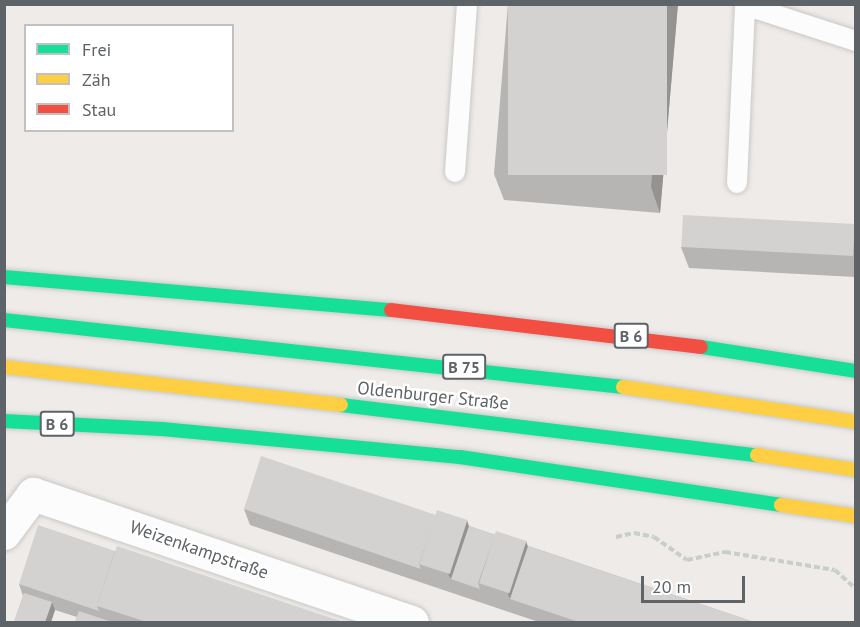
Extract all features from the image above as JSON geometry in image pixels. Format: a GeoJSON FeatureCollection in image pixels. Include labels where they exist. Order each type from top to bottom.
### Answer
{"type":"FeatureCollection","features":[{"type":"Feature","properties":{"kind":"highway","name":"B 6"},"geometry":{"type":"LineString","coordinates":[[4,277],[406,311],[634,337],[855,371]]}},
{"type":"Feature","properties":{"kind":"highway","name":"Oldenburger Straße"},"geometry":{"type":"LineString","coordinates":[[4,320],[101,328],[560,378],[855,422]]}},
{"type":"Feature","properties":{"kind":"highway","name":"Oldenburger Straße"},"geometry":{"type":"LineString","coordinates":[[4,367],[666,441],[855,470]]}},
{"type":"Feature","properties":{"kind":"highway","name":"B 6"},"geometry":{"type":"LineString","coordinates":[[4,421],[162,429],[460,457],[855,516]]}},
{"type":"Feature","properties":{"kind":"street","name":"Weizenkampstraße"},"geometry":{"type":"LineString","coordinates":[[4,533],[33,494],[411,622]]}},
{"type":"Feature","properties":{"kind":"lane"},"geometry":{"type":"LineString","coordinates":[[455,172],[467,4]]}},
{"type":"Feature","properties":{"kind":"lane"},"geometry":{"type":"LineString","coordinates":[[737,183],[745,5],[855,41]]}},
{"type":"Feature","properties":{"kind":"path"},"geometry":{"type":"LineString","coordinates":[[616,537],[634,532],[654,537],[687,560],[725,552],[835,570],[855,589]]}},
{"type":"Feature","properties":{"kind":"building"},"geometry":{"type":"Polygon","coordinates":[[[508,4],[667,4],[667,175],[508,175],[508,4]]]}},
{"type":"Feature","properties":{"kind":"building"},"geometry":{"type":"Polygon","coordinates":[[[683,215],[855,224],[853,256],[681,247],[683,215]]]}},
{"type":"Feature","properties":{"kind":"building"},"geometry":{"type":"Polygon","coordinates":[[[261,456],[436,515],[419,564],[421,569],[244,509],[261,456]]]}},
{"type":"Feature","properties":{"kind":"building"},"geometry":{"type":"Polygon","coordinates":[[[437,510],[467,520],[450,574],[419,564],[437,510]]]}},
{"type":"Feature","properties":{"kind":"building"},"geometry":{"type":"Polygon","coordinates":[[[38,525],[115,551],[97,606],[99,611],[19,584],[38,525]]]}},
{"type":"Feature","properties":{"kind":"building"},"geometry":{"type":"Polygon","coordinates":[[[469,526],[495,535],[478,583],[480,589],[451,579],[469,526]]]}},
{"type":"Feature","properties":{"kind":"building"},"geometry":{"type":"Polygon","coordinates":[[[496,531],[526,541],[509,593],[479,583],[496,531]]]}},
{"type":"Feature","properties":{"kind":"building"},"geometry":{"type":"Polygon","coordinates":[[[117,546],[343,622],[147,622],[97,606],[117,546]]]}},
{"type":"Feature","properties":{"kind":"building"},"geometry":{"type":"Polygon","coordinates":[[[528,546],[754,622],[579,622],[510,599],[528,546]]]}},
{"type":"Feature","properties":{"kind":"building"},"geometry":{"type":"Polygon","coordinates":[[[24,593],[52,602],[45,622],[14,622],[24,593]]]}},
{"type":"Feature","properties":{"kind":"building"},"geometry":{"type":"Polygon","coordinates":[[[79,611],[109,621],[75,622],[79,611]]]}},
{"type":"Feature","properties":{"kind":"traffic: fast"},"geometry":{"type":"LineString","coordinates":[[4,277],[391,310]]}},
{"type":"Feature","properties":{"kind":"traffic: fast"},"geometry":{"type":"LineString","coordinates":[[4,320],[623,387]]}},
{"type":"Feature","properties":{"kind":"traffic: fast"},"geometry":{"type":"LineString","coordinates":[[701,347],[856,371]]}},
{"type":"Feature","properties":{"kind":"traffic: fast"},"geometry":{"type":"LineString","coordinates":[[341,405],[757,455]]}},
{"type":"Feature","properties":{"kind":"traffic: fast"},"geometry":{"type":"LineString","coordinates":[[4,421],[162,429],[460,457],[781,505]]}},
{"type":"Feature","properties":{"kind":"traffic: slow"},"geometry":{"type":"LineString","coordinates":[[4,367],[341,405]]}},
{"type":"Feature","properties":{"kind":"traffic: slow"},"geometry":{"type":"LineString","coordinates":[[623,387],[856,422]]}},
{"type":"Feature","properties":{"kind":"traffic: slow"},"geometry":{"type":"LineString","coordinates":[[757,455],[856,470]]}},
{"type":"Feature","properties":{"kind":"traffic: slow"},"geometry":{"type":"LineString","coordinates":[[781,505],[856,516]]}},
{"type":"Feature","properties":{"kind":"traffic: jam"},"geometry":{"type":"LineString","coordinates":[[391,310],[701,347]]}}]}
